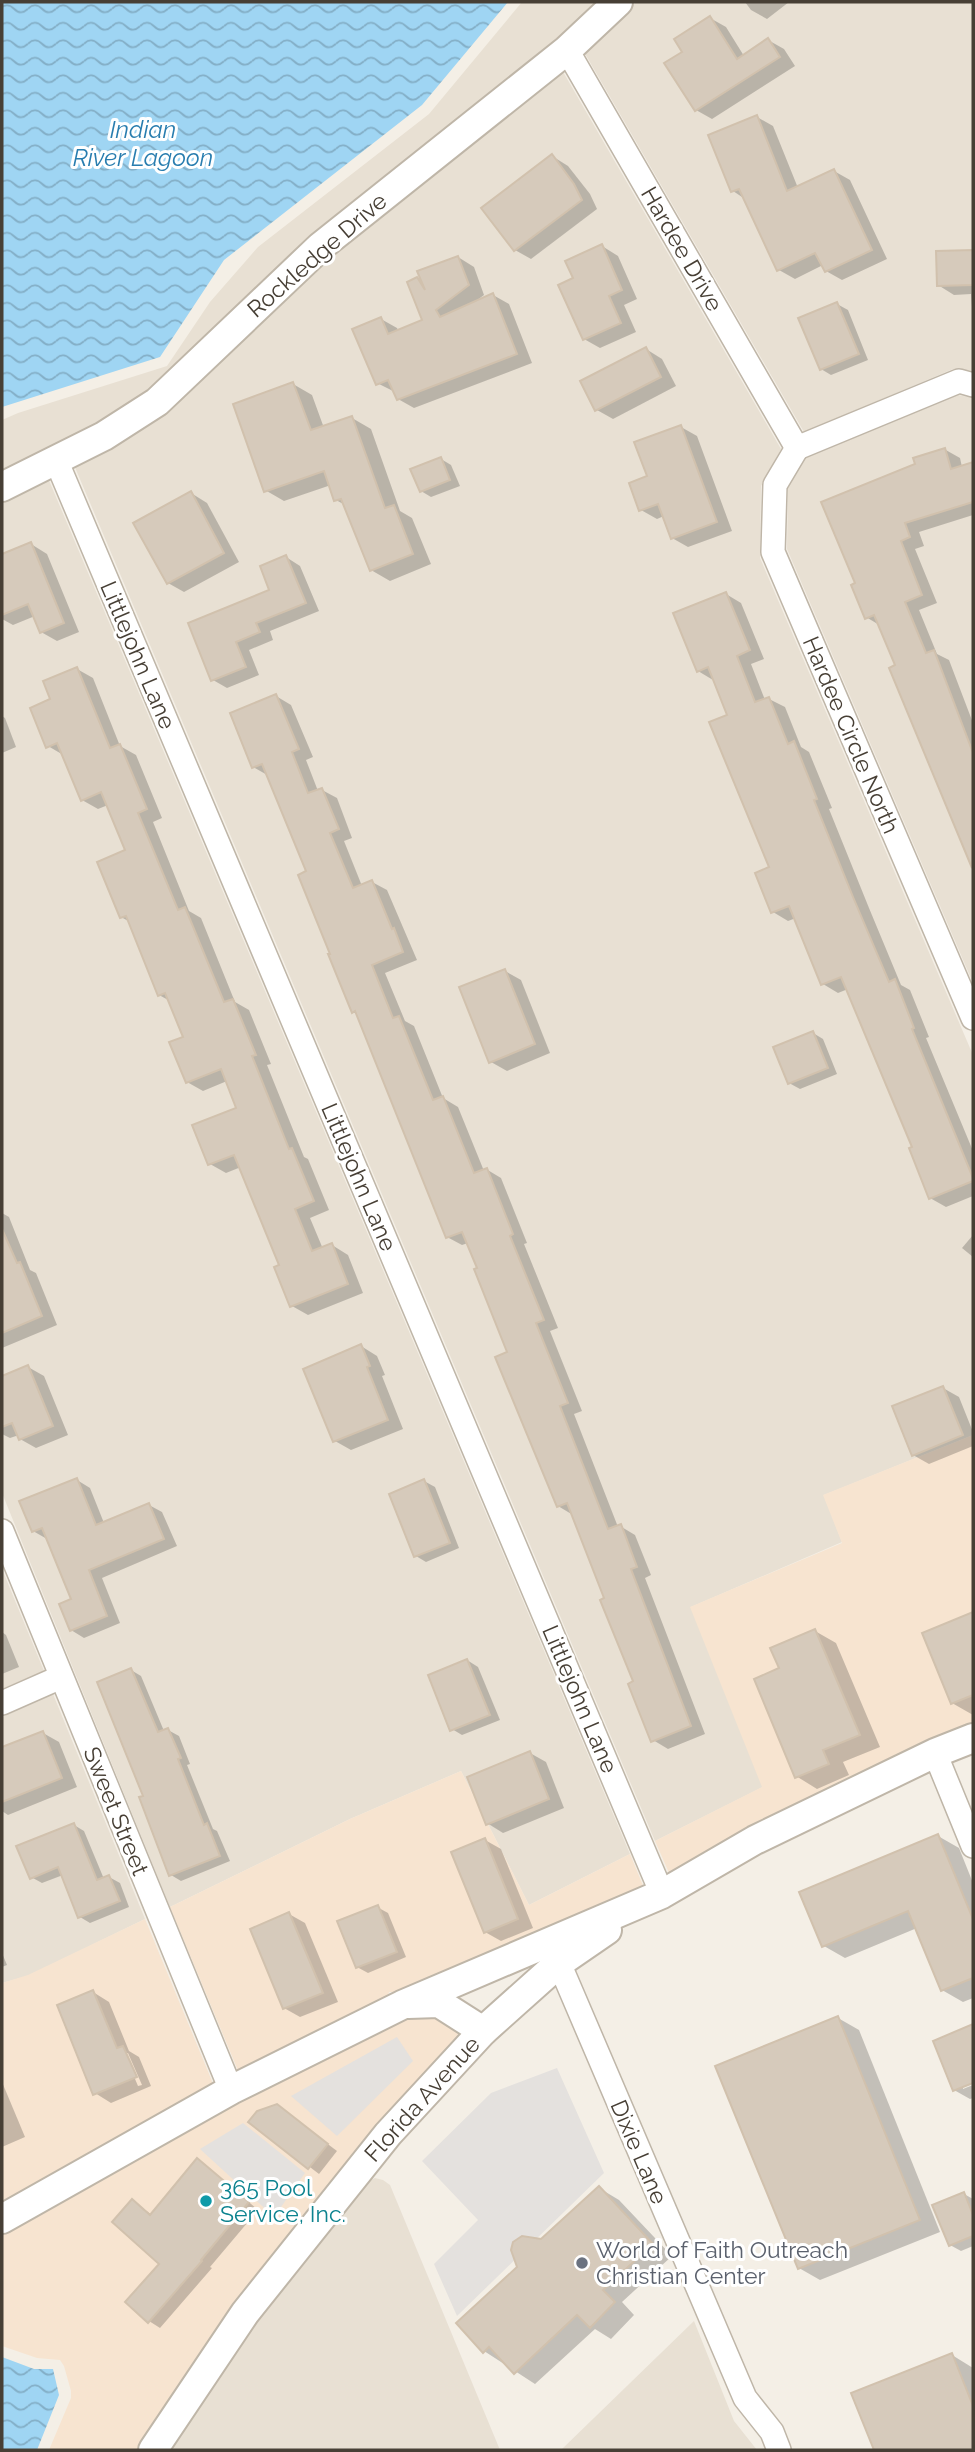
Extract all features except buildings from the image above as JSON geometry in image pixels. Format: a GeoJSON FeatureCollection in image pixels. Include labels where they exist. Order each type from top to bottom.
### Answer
{"type":"FeatureCollection","features":[{"type":"Feature","properties":{"kind":"street","name":"Rockledge Drive"},"geometry":{"type":"LineString","coordinates":[[2,487],[104,436],[157,402],[320,247],[567,50],[618,2]]}},
{"type":"Feature","properties":{"kind":"street","name":"Hardee Drive"},"geometry":{"type":"LineString","coordinates":[[567,50],[797,448]]}},
{"type":"Feature","properties":{"kind":"street"},"geometry":{"type":"LineString","coordinates":[[797,448],[958,381],[973,385]]}},
{"type":"Feature","properties":{"kind":"street","name":"Hardee Circle North"},"geometry":{"type":"LineString","coordinates":[[797,448],[775,485],[773,552],[973,1018]]}},
{"type":"Feature","properties":{"kind":"street","name":"Littlejohn Lane"},"geometry":{"type":"LineString","coordinates":[[56,460],[662,1894]]}},
{"type":"Feature","properties":{"kind":"street","name":"Sweet Street"},"geometry":{"type":"LineString","coordinates":[[2,1531],[231,2090]]}},
{"type":"Feature","properties":{"kind":"street"},"geometry":{"type":"LineString","coordinates":[[2,1703],[61,1677]]}},
{"type":"Feature","properties":{"kind":"street"},"geometry":{"type":"LineString","coordinates":[[2,2219],[231,2090],[402,2005],[662,1894],[755,1840],[935,1753],[973,1738]]}},
{"type":"Feature","properties":{"kind":"street"},"geometry":{"type":"LineString","coordinates":[[935,1753],[973,1846]]}},
{"type":"Feature","properties":{"kind":"street","name":"Florida Avenue"},"geometry":{"type":"LineString","coordinates":[[153,2450],[245,2313],[380,2143],[483,2031],[559,1963],[662,1894]]}},
{"type":"Feature","properties":{"kind":"street","name":"Dixie Lane"},"geometry":{"type":"LineString","coordinates":[[559,1963],[745,2399],[772,2432],[779,2450]]}},
{"type":"Feature","properties":{"kind":"street"},"geometry":{"type":"LineString","coordinates":[[402,2005],[439,2003],[483,2031]]}},
{"type":"Feature","properties":{"kind":"shaded area"},"geometry":{"type":"Polygon","coordinates":[[[522,2],[599,2],[559,40],[548,46],[549,48],[149,392],[97,425],[2,472],[2,420],[167,366],[210,302],[258,247],[429,114],[522,2]]]}},
{"type":"Feature","properties":{"kind":"shaded area"},"geometry":{"type":"Polygon","coordinates":[[[636,2],[973,2],[973,371],[953,369],[804,432],[584,52],[636,2]]]}},
{"type":"Feature","properties":{"kind":"shaded area"},"geometry":{"type":"Polygon","coordinates":[[[562,70],[781,449],[761,486],[760,558],[973,1055],[973,1435],[824,1495],[842,1542],[691,1607],[763,1787],[655,1841],[74,465],[562,70]]]}},
{"type":"Feature","properties":{"kind":"shaded area"},"geometry":{"type":"Polygon","coordinates":[[[958,395],[973,398],[973,983],[787,549],[788,488],[806,457],[958,395]]]}},
{"type":"Feature","properties":{"kind":"shaded area"},"geometry":{"type":"Polygon","coordinates":[[[48,478],[630,1854],[529,1905],[461,1771],[350,1819],[170,1907],[2,1493],[2,501],[48,478]]]}},
{"type":"Feature","properties":{"kind":"shaded area"},"geometry":{"type":"Polygon","coordinates":[[[973,1435],[973,1724],[917,1747],[670,1875],[655,1841],[762,1787],[690,1607],[842,1543],[823,1495],[973,1435]]]}},
{"type":"Feature","properties":{"kind":"shaded area"},"geometry":{"type":"Polygon","coordinates":[[[2,1569],[44,1671],[2,1689],[2,1569]]]}},
{"type":"Feature","properties":{"kind":"shaded area"},"geometry":{"type":"Polygon","coordinates":[[[53,1694],[145,1919],[28,1976],[2,1983],[2,1717],[53,1694]]]}},
{"type":"Feature","properties":{"kind":"shaded area"},"geometry":{"type":"Polygon","coordinates":[[[461,1771],[529,1905],[630,1854],[644,1888],[399,1992],[389,1992],[388,1997],[239,2073],[170,1907],[350,1819],[461,1771]]]}},
{"type":"Feature","properties":{"kind":"shaded area"},"geometry":{"type":"Polygon","coordinates":[[[145,1919],[214,2086],[2,2204],[2,1983],[28,1975],[145,1919]]]}},
{"type":"Feature","properties":{"kind":"shaded area"},"geometry":{"type":"Polygon","coordinates":[[[434,2016],[463,2034],[235,2306],[139,2450],[49,2450],[71,2398],[71,2391],[60,2360],[37,2358],[2,2346],[2,2233],[236,2102],[405,2017],[434,2016]]]}},
{"type":"Feature","properties":{"kind":"shaded area"},"geometry":{"type":"Polygon","coordinates":[[[397,2037],[413,2061],[337,2136],[291,2096],[397,2037]]]}},
{"type":"Feature","properties":{"kind":"shaded area"},"geometry":{"type":"Polygon","coordinates":[[[557,2068],[604,2173],[457,2316],[434,2264],[478,2220],[422,2161],[491,2093],[557,2068]]]}},
{"type":"Feature","properties":{"kind":"shaded area"},"geometry":{"type":"Polygon","coordinates":[[[243,2123],[305,2173],[274,2217],[200,2149],[243,2123]]]}},
{"type":"Feature","properties":{"kind":"shaded area"},"geometry":{"type":"Polygon","coordinates":[[[375,2178],[390,2185],[500,2450],[168,2450],[265,2309],[363,2184],[375,2178]]]}},
{"type":"Feature","properties":{"kind":"shaded area"},"geometry":{"type":"Polygon","coordinates":[[[694,2321],[734,2421],[757,2450],[561,2450],[694,2321]]]}},
{"type":"Feature","properties":{"kind":"water","name":"Indian River Lagoon"},"geometry":{"type":"Polygon","coordinates":[[[2,2],[508,2],[422,105],[224,260],[160,357],[2,407],[2,2]]]}},
{"type":"Feature","properties":{"kind":"water"},"geometry":{"type":"Polygon","coordinates":[[[2,2357],[34,2369],[53,2369],[59,2395],[37,2450],[2,2450],[2,2357]]]}},
{"type":"Feature","properties":{"kind":"place","name":"365 Pool Service, Inc."},"geometry":{"type":"Point","coordinates":[206,2201]}},
{"type":"Feature","properties":{"kind":"place","name":"World of Faith Outreach Christian Center"},"geometry":{"type":"Point","coordinates":[582,2263]}}]}
